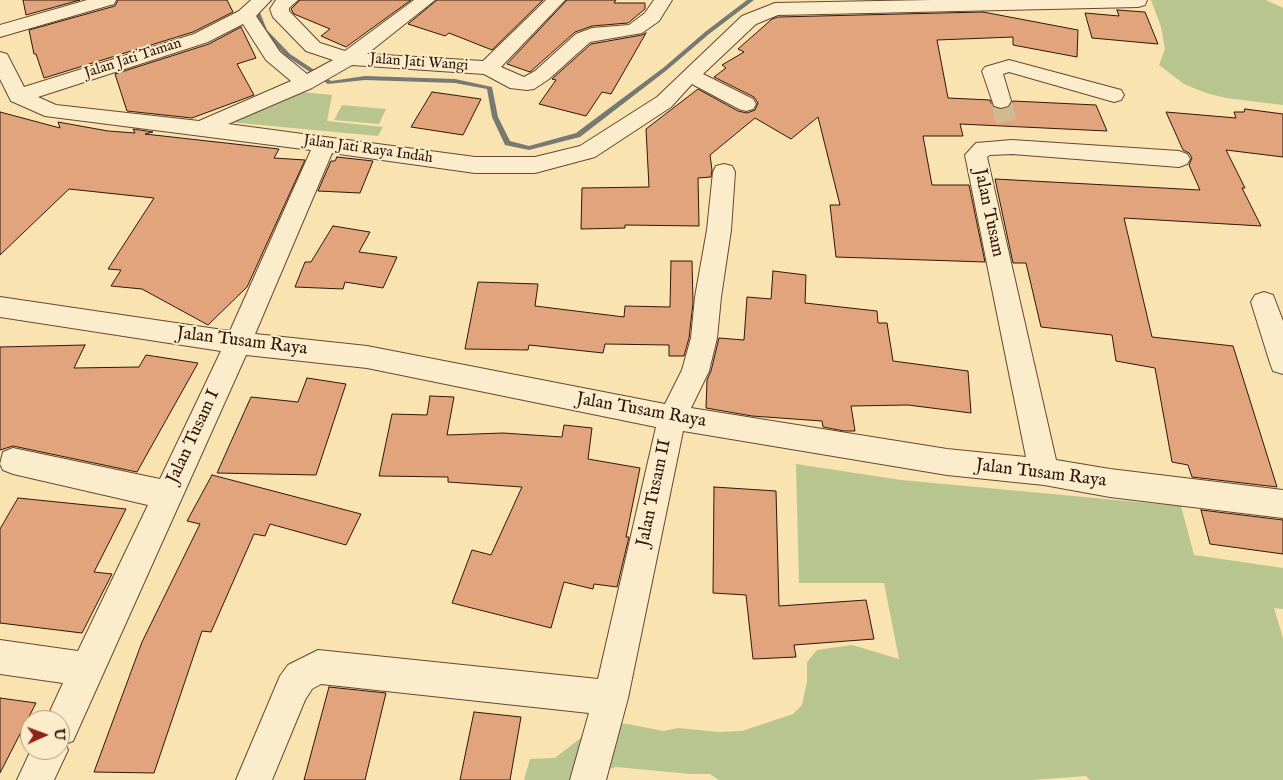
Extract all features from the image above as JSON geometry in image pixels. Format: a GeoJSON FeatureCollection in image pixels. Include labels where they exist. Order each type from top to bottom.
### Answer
{"type":"FeatureCollection","features":[{"type":"Feature","properties":{"kind":"street"},"geometry":{"type":"LineString","coordinates":[[0,31],[107,0]]}},
{"type":"Feature","properties":{"kind":"street","name":"Jalan Jati Taman"},"geometry":{"type":"LineString","coordinates":[[18,96],[201,38],[246,15],[262,0]]}},
{"type":"Feature","properties":{"kind":"street","name":"Jalan Jati Wangi"},"geometry":{"type":"LineString","coordinates":[[289,0],[281,5],[279,9],[280,14],[313,47],[346,61],[488,68],[522,83],[532,83],[584,38],[592,34],[616,33],[635,29],[652,17],[663,0]]}},
{"type":"Feature","properties":{"kind":"street","name":"Jalan Jati Wangi"},"geometry":{"type":"LineString","coordinates":[[307,82],[346,61],[426,0]]}},
{"type":"Feature","properties":{"kind":"street","name":"Jalan Jati Wangi"},"geometry":{"type":"LineString","coordinates":[[488,68],[556,0]]}},
{"type":"Feature","properties":{"kind":"street","name":"Jalan Jati Raya Indah"},"geometry":{"type":"LineString","coordinates":[[18,96],[52,111],[202,128],[475,165],[535,165],[587,152],[664,102],[749,20],[775,10],[902,4],[1138,1]]}},
{"type":"Feature","properties":{"kind":"street"},"geometry":{"type":"LineString","coordinates":[[202,128],[307,82],[273,56],[246,15]]}},
{"type":"Feature","properties":{"kind":"street"},"geometry":{"type":"LineString","coordinates":[[0,58],[18,96]]}},
{"type":"Feature","properties":{"kind":"street"},"geometry":{"type":"LineString","coordinates":[[1001,101],[992,71],[1009,66],[1114,95]]}},
{"type":"Feature","properties":{"kind":"street"},"geometry":{"type":"LineString","coordinates":[[690,75],[746,104]]}},
{"type":"Feature","properties":{"kind":"street","name":"Jalan Tusam"},"geometry":{"type":"LineString","coordinates":[[1044,472],[976,155],[984,148],[1010,137],[1179,159]]}},
{"type":"Feature","properties":{"kind":"street","name":"Jalan Tusam I"},"geometry":{"type":"LineString","coordinates":[[68,710],[238,343],[325,144]]}},
{"type":"Feature","properties":{"kind":"street","name":"Jalan Tusam II"},"geometry":{"type":"LineString","coordinates":[[588,780],[611,698],[672,417],[694,371],[704,338],[708,297],[719,230],[724,172]]}},
{"type":"Feature","properties":{"kind":"street"},"geometry":{"type":"LineString","coordinates":[[1264,302],[1283,363]]}},
{"type":"Feature","properties":{"kind":"street","name":"Jalan Tusam Raya"},"geometry":{"type":"LineString","coordinates":[[0,307],[238,343],[367,357],[672,417],[947,462],[1044,472],[1110,483],[1283,504]]}},
{"type":"Feature","properties":{"kind":"street"},"geometry":{"type":"LineString","coordinates":[[13,461],[167,495]]}},
{"type":"Feature","properties":{"kind":"street"},"geometry":{"type":"LineString","coordinates":[[0,657],[87,669]]}},
{"type":"Feature","properties":{"kind":"street"},"geometry":{"type":"LineString","coordinates":[[254,780],[292,688],[300,677],[318,668],[611,698]]}},
{"type":"Feature","properties":{"kind":"street"},"geometry":{"type":"LineString","coordinates":[[34,780],[45,760]]}},
{"type":"Feature","properties":{"kind":"green space"},"geometry":{"type":"Polygon","coordinates":[[[1151,0],[1266,0],[1283,8],[1283,105],[1226,98],[1206,93],[1184,84],[1159,65],[1165,49],[1161,27],[1151,0]]]}},
{"type":"Feature","properties":{"kind":"green space"},"geometry":{"type":"Polygon","coordinates":[[[301,92],[332,95],[327,121],[383,127],[378,136],[229,122],[301,92]]]}},
{"type":"Feature","properties":{"kind":"green space"},"geometry":{"type":"Polygon","coordinates":[[[342,105],[386,109],[379,124],[334,120],[342,105]]]}},
{"type":"Feature","properties":{"kind":"green space"},"geometry":{"type":"Polygon","coordinates":[[[796,464],[901,480],[1181,506],[1194,555],[1283,568],[1283,609],[1274,608],[1283,638],[1283,780],[1090,780],[1086,776],[1032,780],[719,780],[710,774],[616,767],[609,769],[607,780],[524,780],[530,759],[555,758],[601,722],[627,724],[664,731],[678,728],[719,732],[742,731],[793,714],[802,705],[807,681],[807,662],[817,650],[852,645],[899,659],[884,583],[799,583],[796,464]]]}},
{"type":"Feature","properties":{"kind":"building"},"geometry":{"type":"Polygon","coordinates":[[[23,0],[80,0],[26,15],[23,0]]]}},
{"type":"Feature","properties":{"kind":"building"},"geometry":{"type":"Polygon","coordinates":[[[118,0],[227,0],[233,12],[193,32],[44,78],[36,54],[34,54],[29,30],[115,6],[118,0]]]}},
{"type":"Feature","properties":{"kind":"building"},"geometry":{"type":"Polygon","coordinates":[[[300,0],[411,0],[346,47],[321,36],[330,29],[294,14],[291,9],[300,0]]]}},
{"type":"Feature","properties":{"kind":"building"},"geometry":{"type":"Polygon","coordinates":[[[437,0],[543,0],[492,50],[449,33],[445,36],[408,24],[437,0]]]}},
{"type":"Feature","properties":{"kind":"building"},"geometry":{"type":"Polygon","coordinates":[[[567,0],[616,0],[614,3],[645,3],[645,9],[628,23],[592,26],[575,32],[530,72],[507,64],[567,0]]]}},
{"type":"Feature","properties":{"kind":"building"},"geometry":{"type":"Polygon","coordinates":[[[1117,10],[1145,12],[1158,44],[1092,38],[1085,13],[1119,16],[1117,10]]]}},
{"type":"Feature","properties":{"kind":"building"},"geometry":{"type":"Polygon","coordinates":[[[983,12],[1078,30],[1077,57],[1013,45],[1013,37],[937,40],[948,98],[990,100],[993,108],[1000,110],[1009,108],[1013,101],[1096,105],[1107,131],[960,124],[963,136],[923,136],[932,185],[969,185],[985,262],[836,257],[830,205],[840,205],[818,117],[791,139],[755,118],[710,155],[711,177],[698,178],[699,226],[625,225],[625,228],[581,229],[582,188],[649,187],[646,129],[698,89],[738,111],[747,113],[755,110],[758,103],[754,97],[714,77],[726,68],[722,65],[744,52],[738,49],[772,19],[778,17],[983,12]]]}},
{"type":"Feature","properties":{"kind":"building"},"geometry":{"type":"Polygon","coordinates":[[[241,27],[256,58],[237,64],[254,95],[192,118],[127,111],[115,74],[209,44],[241,27]]]}},
{"type":"Feature","properties":{"kind":"building"},"geometry":{"type":"Polygon","coordinates":[[[646,33],[611,94],[602,92],[586,116],[539,104],[556,80],[552,79],[591,44],[646,33]]]}},
{"type":"Feature","properties":{"kind":"building"},"geometry":{"type":"Polygon","coordinates":[[[432,92],[481,99],[463,135],[411,127],[432,92]]]}},
{"type":"Feature","properties":{"kind":"building"},"geometry":{"type":"Polygon","coordinates":[[[1245,109],[1283,114],[1283,157],[1226,150],[1261,226],[1124,218],[1152,337],[1233,346],[1277,487],[1192,477],[1188,465],[1172,462],[1155,368],[1116,361],[1112,335],[1041,327],[1026,263],[1013,263],[995,179],[1200,190],[1189,165],[1192,158],[1189,153],[1183,150],[1166,112],[1236,118],[1234,112],[1244,112],[1245,109]]]}},
{"type":"Feature","properties":{"kind":"building"},"geometry":{"type":"Polygon","coordinates":[[[0,112],[60,128],[58,122],[108,131],[135,133],[133,129],[153,132],[145,134],[279,149],[274,158],[305,160],[247,287],[208,325],[142,289],[111,286],[121,270],[108,269],[154,198],[69,189],[0,255],[0,112]]]}},
{"type":"Feature","properties":{"kind":"building"},"geometry":{"type":"Polygon","coordinates":[[[337,157],[373,161],[360,193],[318,191],[331,161],[335,161],[337,157]]]}},
{"type":"Feature","properties":{"kind":"building"},"geometry":{"type":"Polygon","coordinates":[[[333,226],[370,232],[359,252],[397,257],[383,288],[345,282],[343,289],[295,287],[305,262],[311,262],[333,226]]]}},
{"type":"Feature","properties":{"kind":"building"},"geometry":{"type":"Polygon","coordinates":[[[671,261],[692,261],[693,303],[689,338],[684,356],[669,356],[669,345],[605,344],[603,353],[529,345],[528,350],[465,349],[478,282],[538,284],[535,306],[624,317],[625,306],[670,307],[671,261]]]}},
{"type":"Feature","properties":{"kind":"building"},"geometry":{"type":"Polygon","coordinates":[[[773,271],[806,275],[805,303],[877,311],[878,323],[887,323],[893,361],[968,371],[971,413],[908,405],[851,406],[855,431],[844,431],[823,427],[822,421],[752,416],[706,408],[707,380],[719,338],[744,340],[747,297],[771,299],[773,271]]]}},
{"type":"Feature","properties":{"kind":"building"},"geometry":{"type":"Polygon","coordinates":[[[85,345],[74,368],[139,367],[146,355],[198,363],[137,472],[13,446],[0,450],[0,347],[85,345]]]}},
{"type":"Feature","properties":{"kind":"building"},"geometry":{"type":"Polygon","coordinates":[[[307,378],[346,384],[316,475],[217,473],[251,397],[298,402],[307,378]]]}},
{"type":"Feature","properties":{"kind":"building"},"geometry":{"type":"Polygon","coordinates":[[[430,396],[454,397],[447,435],[503,433],[562,437],[564,425],[592,428],[588,459],[640,468],[626,537],[629,537],[617,587],[594,584],[593,589],[564,582],[551,628],[452,603],[472,550],[491,555],[522,487],[448,482],[448,477],[379,476],[392,414],[427,415],[430,396]]]}},
{"type":"Feature","properties":{"kind":"building"},"geometry":{"type":"Polygon","coordinates":[[[212,475],[361,514],[346,545],[270,524],[265,536],[254,534],[211,632],[202,631],[154,773],[94,772],[142,642],[200,524],[187,521],[212,475]]]}},
{"type":"Feature","properties":{"kind":"building"},"geometry":{"type":"Polygon","coordinates":[[[714,487],[776,491],[779,606],[866,600],[874,639],[794,645],[796,657],[753,659],[746,595],[713,593],[714,487]]]}},
{"type":"Feature","properties":{"kind":"building"},"geometry":{"type":"Polygon","coordinates":[[[18,498],[126,509],[94,572],[112,574],[82,633],[0,623],[0,529],[18,498]]]}},
{"type":"Feature","properties":{"kind":"building"},"geometry":{"type":"Polygon","coordinates":[[[1201,510],[1283,520],[1283,554],[1210,544],[1201,510]]]}},
{"type":"Feature","properties":{"kind":"building"},"geometry":{"type":"Polygon","coordinates":[[[329,687],[386,693],[365,780],[304,780],[329,687]]]}},
{"type":"Feature","properties":{"kind":"building"},"geometry":{"type":"Polygon","coordinates":[[[0,698],[36,703],[32,710],[20,710],[20,734],[0,773],[0,698]]]}},
{"type":"Feature","properties":{"kind":"building"},"geometry":{"type":"Polygon","coordinates":[[[474,712],[521,717],[510,780],[460,780],[474,712]]]}},
{"type":"Feature","properties":{"kind":"waterway"},"geometry":{"type":"LineString","coordinates":[[270,0],[256,10],[264,31],[288,55],[330,83],[365,78],[455,81],[490,88],[495,117],[507,143],[529,148],[578,135],[751,0]]}},
{"type":"Feature","properties":{"kind":"tunnel"},"geometry":{"type":"LineString","coordinates":[[1001,101],[1008,127]]}}]}
